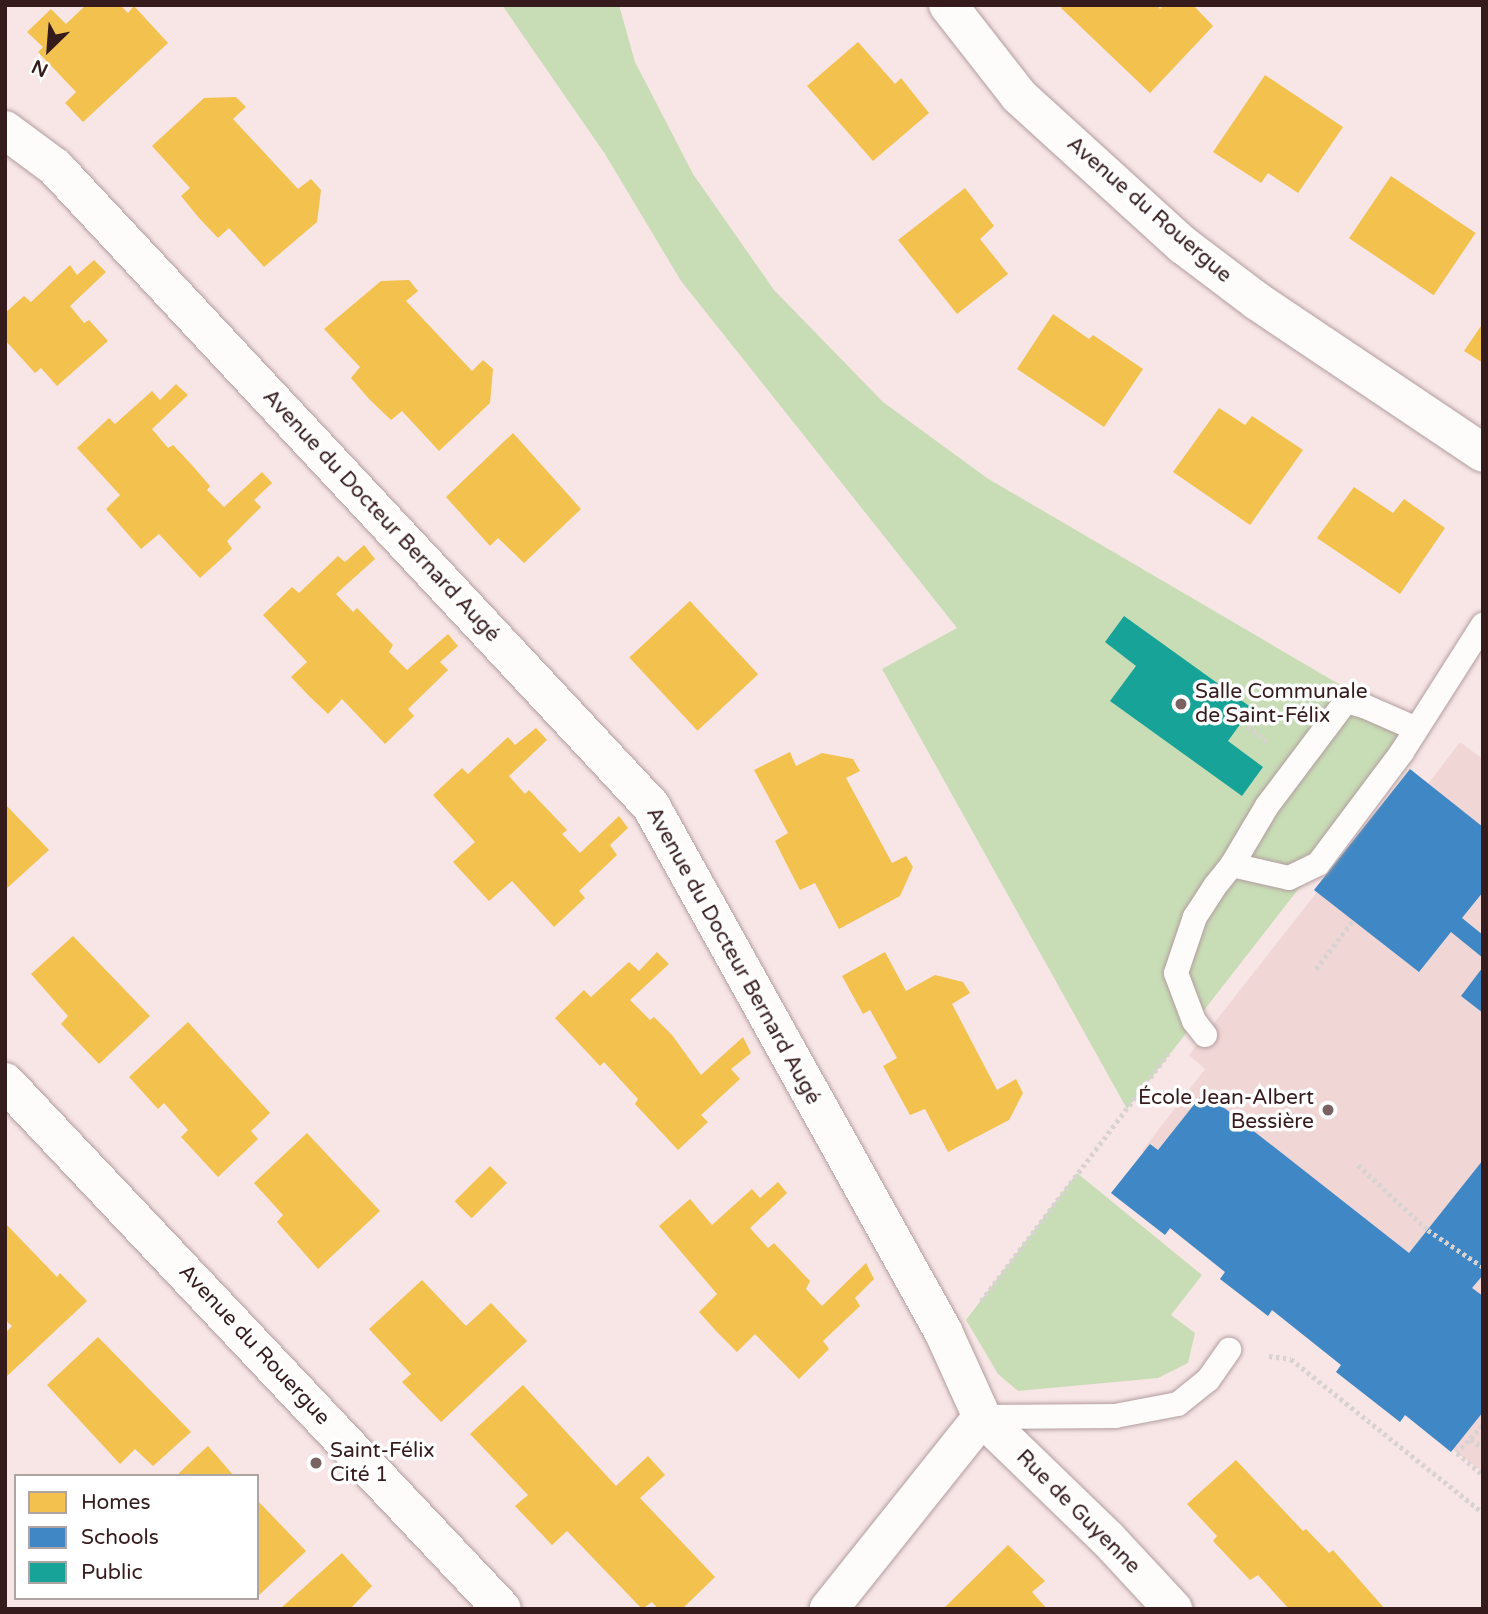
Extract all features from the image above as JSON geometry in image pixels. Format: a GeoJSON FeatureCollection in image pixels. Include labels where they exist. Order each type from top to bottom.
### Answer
{"type":"FeatureCollection","features":[{"type":"Feature","properties":{"kind":"street","name":"Avenue du Rouergue"},"geometry":{"type":"LineString","coordinates":[[948,5],[1019,96],[1183,245],[1257,301],[1483,453]]}},
{"type":"Feature","properties":{"kind":"street","name":"Avenue du Docteur Bernard Augé"},"geometry":{"type":"LineString","coordinates":[[5,130],[55,167],[651,806],[943,1331],[982,1417]]}},
{"type":"Feature","properties":{"kind":"street","name":"Avenue du Rouergue"},"geometry":{"type":"LineString","coordinates":[[5,1082],[502,1609]]}},
{"type":"Feature","properties":{"kind":"street"},"geometry":{"type":"LineString","coordinates":[[829,1609],[982,1417]]}},
{"type":"Feature","properties":{"kind":"street","name":"Rue de Guyenne"},"geometry":{"type":"LineString","coordinates":[[982,1417],[1108,1539],[1173,1609]]}},
{"type":"Feature","properties":{"kind":"lane"},"geometry":{"type":"LineString","coordinates":[[1232,865],[1289,878],[1318,864],[1402,752],[1483,625]]}},
{"type":"Feature","properties":{"kind":"lane"},"geometry":{"type":"LineString","coordinates":[[1200,1028],[1176,973],[1195,917],[1232,865],[1268,806],[1346,701],[1415,728]]}},
{"type":"Feature","properties":{"kind":"lane"},"geometry":{"type":"LineString","coordinates":[[982,1417],[1115,1416],[1178,1404],[1208,1380],[1229,1350]]}},
{"type":"Feature","properties":{"kind":"path"},"geometry":{"type":"LineString","coordinates":[[1316,969],[1353,920]]}},
{"type":"Feature","properties":{"kind":"path"},"geometry":{"type":"LineString","coordinates":[[979,1303],[1200,1028]]}},
{"type":"Feature","properties":{"kind":"path"},"geometry":{"type":"LineString","coordinates":[[1358,1165],[1428,1230],[1483,1267]]}},
{"type":"Feature","properties":{"kind":"path"},"geometry":{"type":"LineString","coordinates":[[1229,1350],[1291,1359],[1483,1513]]}},
{"type":"Feature","properties":{"kind":"path"},"geometry":{"type":"LineString","coordinates":[[1483,1426],[1457,1453],[1483,1475]]}},
{"type":"Feature","properties":{"kind":"path"},"geometry":{"type":"LineString","coordinates":[[1471,1439],[1483,1448]]}},
{"type":"Feature","properties":{"kind":"shaded area","name":"École Jean-Albert Bessière"},"geometry":{"type":"Polygon","coordinates":[[[1460,742],[1483,759],[1483,1472],[1406,1415],[1400,1422],[1336,1372],[1341,1365],[1273,1311],[1268,1316],[1220,1279],[1225,1272],[1171,1229],[1165,1235],[1119,1199],[1151,1159],[1142,1151],[1205,1069],[1189,1055],[1317,892],[1428,784],[1460,742]]]}},
{"type":"Feature","properties":{"kind":"green space"},"geometry":{"type":"Polygon","coordinates":[[[502,5],[619,5],[635,62],[693,174],[774,290],[883,402],[987,478],[1414,728],[1318,864],[1127,1109],[882,669],[957,628],[681,281],[605,154],[502,5]]]}},
{"type":"Feature","properties":{"kind":"green space"},"geometry":{"type":"Polygon","coordinates":[[[1077,1173],[1202,1275],[1171,1315],[1195,1333],[1188,1363],[1158,1378],[1018,1391],[998,1374],[966,1320],[1077,1173]]]}},
{"type":"Feature","properties":{"kind":"building: Homes"},"geometry":{"type":"Polygon","coordinates":[[[86,5],[120,5],[128,13],[134,6],[168,43],[83,122],[65,103],[76,92],[38,52],[43,47],[27,32],[51,9],[66,24],[86,5]]]}},
{"type":"Feature","properties":{"kind":"building: Homes"},"geometry":{"type":"Polygon","coordinates":[[[1064,5],[1157,5],[1160,9],[1164,5],[1193,5],[1213,26],[1150,93],[1061,8],[1064,5]]]}},
{"type":"Feature","properties":{"kind":"building: Homes"},"geometry":{"type":"Polygon","coordinates":[[[858,42],[895,84],[901,78],[929,113],[873,161],[807,86],[858,42]]]}},
{"type":"Feature","properties":{"kind":"building: Homes"},"geometry":{"type":"Polygon","coordinates":[[[1265,75],[1343,127],[1298,193],[1268,173],[1261,183],[1213,152],[1265,75]]]}},
{"type":"Feature","properties":{"kind":"building: Homes"},"geometry":{"type":"Polygon","coordinates":[[[236,97],[246,107],[233,119],[298,189],[311,179],[321,190],[317,222],[264,267],[229,228],[218,238],[199,218],[181,196],[190,188],[152,146],[204,98],[236,97]]]}},
{"type":"Feature","properties":{"kind":"building: Homes"},"geometry":{"type":"Polygon","coordinates":[[[1391,176],[1476,233],[1434,295],[1349,238],[1391,176]]]}},
{"type":"Feature","properties":{"kind":"building: Homes"},"geometry":{"type":"Polygon","coordinates":[[[965,188],[994,226],[980,239],[1008,274],[957,314],[898,240],[965,188]]]}},
{"type":"Feature","properties":{"kind":"building: Homes"},"geometry":{"type":"Polygon","coordinates":[[[94,260],[106,272],[70,306],[84,323],[89,320],[108,341],[57,386],[41,368],[35,373],[5,340],[5,313],[24,296],[31,302],[70,265],[77,275],[94,260]]]}},
{"type":"Feature","properties":{"kind":"building: Homes"},"geometry":{"type":"Polygon","coordinates":[[[409,280],[418,291],[406,301],[472,371],[483,360],[493,369],[490,403],[439,451],[402,411],[391,420],[369,399],[351,378],[360,367],[324,329],[381,281],[409,280]]]}},
{"type":"Feature","properties":{"kind":"building: Homes"},"geometry":{"type":"Polygon","coordinates":[[[1053,314],[1089,339],[1093,335],[1143,369],[1104,427],[1017,369],[1053,314]]]}},
{"type":"Feature","properties":{"kind":"building: Homes"},"geometry":{"type":"Polygon","coordinates":[[[1483,323],[1483,363],[1464,351],[1483,323]]]}},
{"type":"Feature","properties":{"kind":"building: Homes"},"geometry":{"type":"Polygon","coordinates":[[[176,384],[188,395],[152,429],[168,448],[173,445],[191,464],[210,486],[207,490],[224,507],[262,472],[272,483],[254,500],[261,507],[227,541],[232,549],[200,578],[159,534],[141,549],[106,509],[120,495],[77,448],[109,418],[115,424],[152,391],[160,400],[176,384]]]}},
{"type":"Feature","properties":{"kind":"building: Homes"},"geometry":{"type":"Polygon","coordinates":[[[1219,408],[1245,425],[1252,416],[1303,450],[1250,525],[1173,472],[1219,408]]]}},
{"type":"Feature","properties":{"kind":"building: Homes"},"geometry":{"type":"Polygon","coordinates":[[[513,433],[581,509],[524,563],[498,538],[490,546],[446,497],[513,433]]]}},
{"type":"Feature","properties":{"kind":"building: Homes"},"geometry":{"type":"Polygon","coordinates":[[[1354,487],[1393,513],[1404,499],[1445,528],[1400,594],[1317,538],[1354,487]]]}},
{"type":"Feature","properties":{"kind":"building: Homes"},"geometry":{"type":"Polygon","coordinates":[[[364,545],[375,559],[336,594],[353,612],[357,608],[393,645],[389,652],[407,670],[448,634],[458,646],[440,662],[448,670],[408,709],[414,716],[385,744],[342,699],[328,714],[291,677],[307,662],[263,615],[292,587],[299,593],[338,556],[345,562],[364,545]]]}},
{"type":"Feature","properties":{"kind":"building: Homes"},"geometry":{"type":"Polygon","coordinates":[[[690,601],[758,674],[697,731],[629,658],[690,601]]]}},
{"type":"Feature","properties":{"kind":"building: Homes"},"geometry":{"type":"Polygon","coordinates":[[[536,728],[547,740],[509,776],[525,794],[529,790],[567,830],[562,834],[580,853],[619,816],[628,828],[610,845],[617,855],[579,891],[585,898],[554,927],[512,881],[489,901],[453,862],[475,842],[433,795],[462,768],[468,774],[508,737],[515,745],[536,728]]]}},
{"type":"Feature","properties":{"kind":"building: Homes"},"geometry":{"type":"Polygon","coordinates":[[[790,752],[796,766],[822,753],[853,759],[860,771],[846,778],[892,863],[906,856],[913,867],[900,896],[839,929],[815,883],[800,890],[775,841],[788,833],[754,770],[790,752]]]}},
{"type":"Feature","properties":{"kind":"building: Homes"},"geometry":{"type":"Polygon","coordinates":[[[5,804],[49,850],[5,890],[5,804]]]}},
{"type":"Feature","properties":{"kind":"building: Homes"},"geometry":{"type":"Polygon","coordinates":[[[73,936],[150,1016],[99,1064],[61,1024],[68,1016],[31,974],[73,936]]]}},
{"type":"Feature","properties":{"kind":"building: Homes"},"geometry":{"type":"Polygon","coordinates":[[[657,952],[669,964],[630,1000],[650,1020],[654,1017],[672,1035],[701,1075],[743,1037],[751,1053],[731,1069],[740,1079],[701,1115],[708,1122],[678,1150],[635,1104],[638,1099],[604,1062],[600,1066],[555,1018],[584,990],[591,997],[629,962],[639,971],[657,952]]]}},
{"type":"Feature","properties":{"kind":"building: Homes"},"geometry":{"type":"Polygon","coordinates":[[[885,952],[906,991],[935,975],[963,982],[970,993],[952,1004],[997,1090],[1016,1079],[1023,1093],[1009,1120],[948,1152],[925,1109],[910,1115],[883,1066],[897,1058],[870,1010],[863,1014],[842,976],[885,952]]]}},
{"type":"Feature","properties":{"kind":"building: Homes"},"geometry":{"type":"Polygon","coordinates":[[[188,1022],[270,1113],[251,1131],[258,1139],[218,1177],[181,1137],[188,1130],[164,1103],[158,1109],[129,1077],[188,1022]]]}},
{"type":"Feature","properties":{"kind":"building: Homes"},"geometry":{"type":"Polygon","coordinates":[[[307,1133],[380,1211],[318,1269],[277,1222],[283,1215],[254,1183],[307,1133]]]}},
{"type":"Feature","properties":{"kind":"building: Homes"},"geometry":{"type":"Polygon","coordinates":[[[490,1166],[507,1183],[472,1218],[455,1201],[490,1166]]]}},
{"type":"Feature","properties":{"kind":"building: Homes"},"geometry":{"type":"Polygon","coordinates":[[[778,1182],[787,1193],[750,1228],[768,1248],[774,1243],[810,1281],[806,1289],[822,1306],[866,1263],[874,1279],[855,1298],[860,1306],[823,1341],[829,1349],[799,1379],[755,1334],[737,1352],[717,1332],[699,1312],[717,1294],[659,1226],[690,1199],[712,1225],[752,1189],[760,1198],[778,1182]]]}},
{"type":"Feature","properties":{"kind":"building: Homes"},"geometry":{"type":"Polygon","coordinates":[[[5,1223],[57,1277],[60,1273],[87,1301],[5,1378],[5,1333],[12,1326],[5,1320],[5,1223]]]}},
{"type":"Feature","properties":{"kind":"building: Homes"},"geometry":{"type":"Polygon","coordinates":[[[422,1280],[466,1326],[491,1303],[527,1341],[441,1422],[402,1382],[411,1374],[369,1329],[422,1280]]]}},
{"type":"Feature","properties":{"kind":"building: Homes"},"geometry":{"type":"Polygon","coordinates":[[[98,1337],[191,1432],[153,1466],[135,1449],[120,1464],[47,1385],[98,1337]]]}},
{"type":"Feature","properties":{"kind":"building: Homes"},"geometry":{"type":"Polygon","coordinates":[[[523,1385],[616,1486],[648,1456],[665,1475],[640,1498],[715,1577],[682,1609],[658,1609],[652,1602],[642,1609],[567,1531],[552,1545],[515,1506],[528,1495],[470,1434],[523,1385]]]}},
{"type":"Feature","properties":{"kind":"building: Homes"},"geometry":{"type":"Polygon","coordinates":[[[208,1446],[232,1474],[178,1474],[208,1446]]]}},
{"type":"Feature","properties":{"kind":"building: Homes"},"geometry":{"type":"Polygon","coordinates":[[[1236,1460],[1303,1531],[1306,1529],[1329,1553],[1333,1550],[1385,1609],[1289,1609],[1258,1575],[1250,1580],[1213,1541],[1217,1536],[1187,1504],[1236,1460]]]}},
{"type":"Feature","properties":{"kind":"building: Homes"},"geometry":{"type":"Polygon","coordinates":[[[259,1502],[306,1551],[259,1595],[259,1502]]]}},
{"type":"Feature","properties":{"kind":"building: Homes"},"geometry":{"type":"Polygon","coordinates":[[[1008,1545],[1045,1581],[1032,1592],[1047,1609],[943,1609],[1008,1545]]]}},
{"type":"Feature","properties":{"kind":"building: Homes"},"geometry":{"type":"Polygon","coordinates":[[[342,1553],[372,1586],[350,1609],[280,1609],[342,1553]]]}},
{"type":"Feature","properties":{"kind":"building: Schools"},"geometry":{"type":"Polygon","coordinates":[[[1410,769],[1483,827],[1483,892],[1462,918],[1483,935],[1483,958],[1451,932],[1419,972],[1314,890],[1410,769]]]}},
{"type":"Feature","properties":{"kind":"building: Schools"},"geometry":{"type":"Polygon","coordinates":[[[1483,967],[1483,1013],[1461,996],[1483,967]]]}},
{"type":"Feature","properties":{"kind":"building: Schools"},"geometry":{"type":"Polygon","coordinates":[[[1204,1092],[1409,1253],[1483,1160],[1483,1275],[1472,1288],[1483,1296],[1483,1412],[1451,1452],[1405,1415],[1400,1422],[1336,1372],[1341,1365],[1272,1310],[1268,1316],[1220,1279],[1225,1272],[1170,1228],[1165,1235],[1111,1193],[1150,1144],[1158,1150],[1204,1092]]]}},
{"type":"Feature","properties":{"kind":"building: Public","name":"Salle Communale de Saint-Félix"},"geometry":{"type":"Polygon","coordinates":[[[1124,616],[1252,708],[1228,741],[1263,767],[1242,796],[1110,701],[1136,666],[1105,642],[1124,616]]]}},
{"type":"Feature","properties":{"kind":"place","name":"Salle Communale de Saint-Félix"},"geometry":{"type":"Point","coordinates":[1181,704]}},
{"type":"Feature","properties":{"kind":"place","name":"École Jean-Albert Bessière"},"geometry":{"type":"Point","coordinates":[1328,1110]}},
{"type":"Feature","properties":{"kind":"place","name":"Saint-Félix Cité 1"},"geometry":{"type":"Point","coordinates":[316,1463]}}]}
